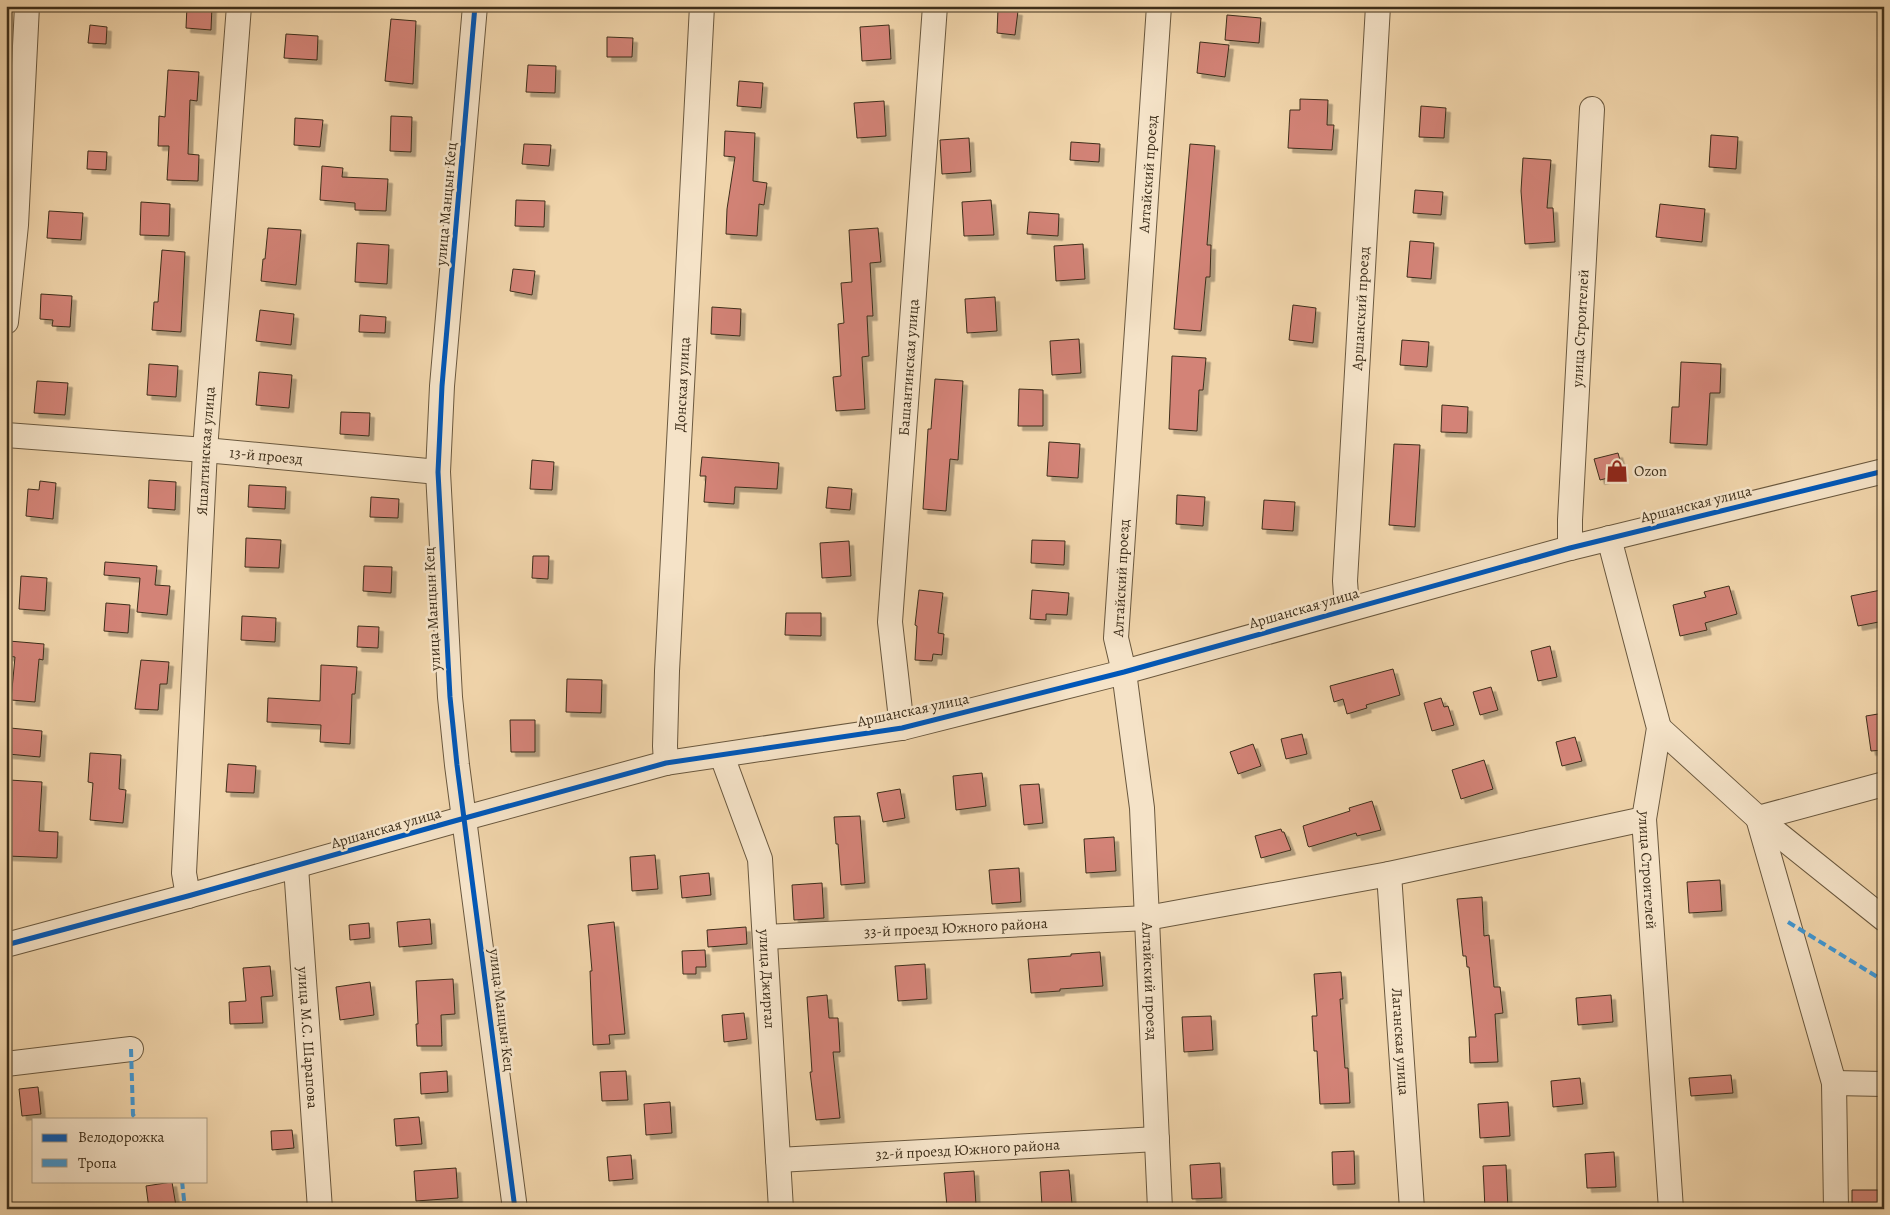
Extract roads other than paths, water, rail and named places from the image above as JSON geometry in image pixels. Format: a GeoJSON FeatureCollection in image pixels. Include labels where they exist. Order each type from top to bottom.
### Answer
{"type":"FeatureCollection","features":[{"type":"Feature","properties":{"kind":"street"},"geometry":{"type":"LineString","coordinates":[[6,322],[27,6]]}},
{"type":"Feature","properties":{"kind":"street","name":"Яшалтинская улица"},"geometry":{"type":"LineString","coordinates":[[188,896],[184,873],[206,450],[239,6]]}},
{"type":"Feature","properties":{"kind":"street","name":"улица Манцын Кец"},"geometry":{"type":"LineString","coordinates":[[475,6],[443,376],[438,472],[450,697],[457,765],[515,1209]]}},
{"type":"Feature","properties":{"kind":"street","name":"Донская улица"},"geometry":{"type":"LineString","coordinates":[[666,763],[664,746],[702,6]]}},
{"type":"Feature","properties":{"kind":"street","name":"Башантинская улица"},"geometry":{"type":"LineString","coordinates":[[902,728],[890,622],[935,6]]}},
{"type":"Feature","properties":{"kind":"street","name":"Алтайский проезд"},"geometry":{"type":"LineString","coordinates":[[1159,6],[1116,638],[1124,672],[1142,808],[1160,1209]]}},
{"type":"Feature","properties":{"kind":"street","name":"Аршанский проезд"},"geometry":{"type":"LineString","coordinates":[[1347,609],[1345,571],[1378,6]]}},
{"type":"Feature","properties":{"kind":"street","name":"улица Строителей"},"geometry":{"type":"LineString","coordinates":[[1570,548],[1592,109]]}},
{"type":"Feature","properties":{"kind":"street","name":"13-й проезд"},"geometry":{"type":"LineString","coordinates":[[6,435],[206,450],[438,472]]}},
{"type":"Feature","properties":{"kind":"street","name":"Аршанская улица"},"geometry":{"type":"LineString","coordinates":[[6,945],[296,867],[666,763],[902,728],[1124,672],[1570,548],[1884,471]]}},
{"type":"Feature","properties":{"kind":"street","name":"улица Строителей"},"geometry":{"type":"LineString","coordinates":[[1609,538],[1658,728],[1644,819],[1671,1209]]}},
{"type":"Feature","properties":{"kind":"street"},"geometry":{"type":"LineString","coordinates":[[1658,728],[1758,818],[1884,919]]}},
{"type":"Feature","properties":{"kind":"street","name":"улица Джиргал"},"geometry":{"type":"LineString","coordinates":[[722,756],[760,859],[780,1209]]}},
{"type":"Feature","properties":{"kind":"street"},"geometry":{"type":"LineString","coordinates":[[1758,818],[1884,784]]}},
{"type":"Feature","properties":{"kind":"street"},"geometry":{"type":"LineString","coordinates":[[1758,818],[1834,1083],[1836,1209]]}},
{"type":"Feature","properties":{"kind":"street"},"geometry":{"type":"LineString","coordinates":[[1147,918],[1389,874],[1644,819]]}},
{"type":"Feature","properties":{"kind":"street","name":"улица М.С. Шарапова"},"geometry":{"type":"LineString","coordinates":[[296,867],[320,1209]]}},
{"type":"Feature","properties":{"kind":"street","name":"Лаганская улица"},"geometry":{"type":"LineString","coordinates":[[1389,874],[1412,1209]]}},
{"type":"Feature","properties":{"kind":"street","name":"33-й проезд Южного района"},"geometry":{"type":"LineString","coordinates":[[765,937],[1147,918]]}},
{"type":"Feature","properties":{"kind":"street"},"geometry":{"type":"LineString","coordinates":[[6,1064],[131,1049]]}},
{"type":"Feature","properties":{"kind":"street"},"geometry":{"type":"LineString","coordinates":[[1834,1083],[1884,1084]]}},
{"type":"Feature","properties":{"kind":"street","name":"32-й проезд Южного района"},"geometry":{"type":"LineString","coordinates":[[778,1160],[1157,1139]]}},
{"type":"Feature","properties":{"kind":"place","name":"Ozon"},"geometry":{"type":"Point","coordinates":[1617,471]}}]}
